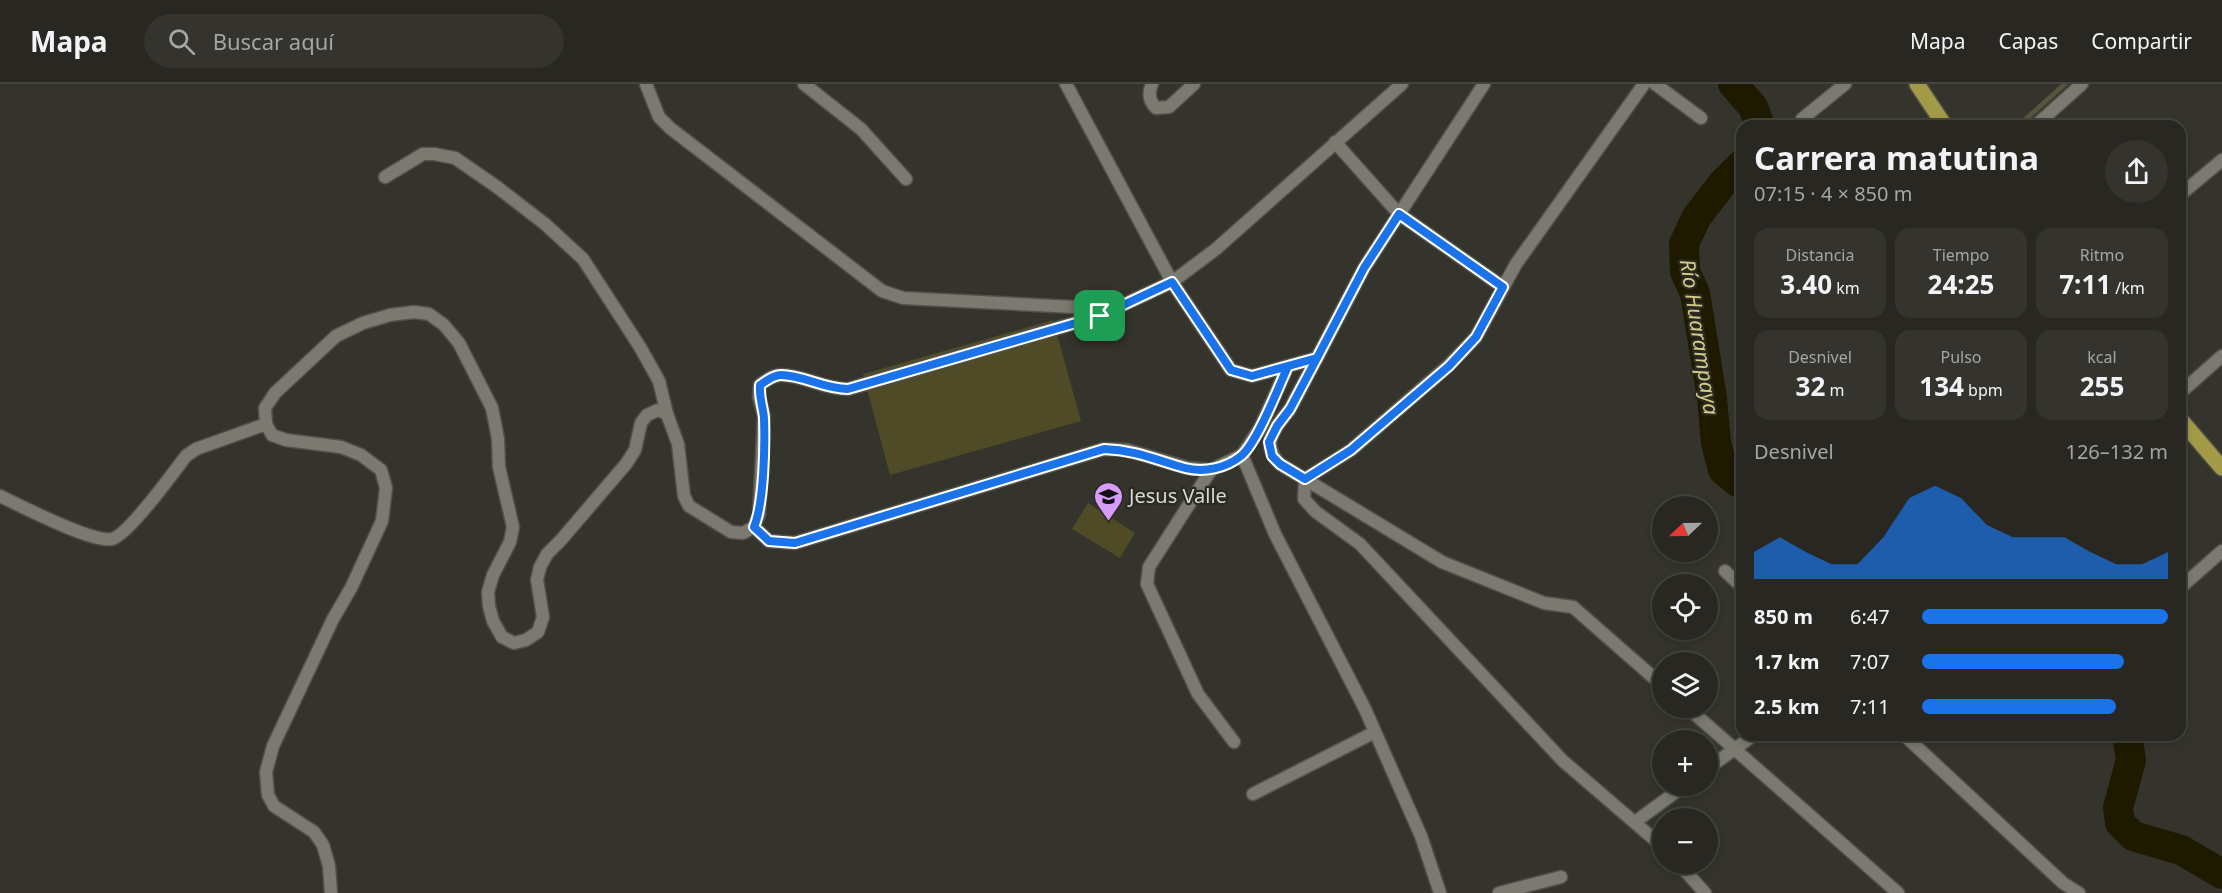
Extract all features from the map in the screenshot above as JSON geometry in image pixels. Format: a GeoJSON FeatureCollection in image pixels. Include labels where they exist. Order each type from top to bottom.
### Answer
{"type":"FeatureCollection","features":[{"type":"Feature","properties":{"kind":"main road"},"geometry":{"type":"LineString","coordinates":[[1917,84],[1941,120]]}},
{"type":"Feature","properties":{"kind":"main road"},"geometry":{"type":"LineString","coordinates":[[2186,426],[2222,468]]}},
{"type":"Feature","properties":{"kind":"street"},"geometry":{"type":"LineString","coordinates":[[646,84],[659,117],[670,128],[882,291],[903,298],[1074,307],[1100,316]]}},
{"type":"Feature","properties":{"kind":"street"},"geometry":{"type":"LineString","coordinates":[[804,84],[861,129],[906,179]]}},
{"type":"Feature","properties":{"kind":"street"},"geometry":{"type":"LineString","coordinates":[[1152,84],[1149,90],[1150,102],[1156,108],[1168,107],[1194,84]]}},
{"type":"Feature","properties":{"kind":"street"},"geometry":{"type":"LineString","coordinates":[[385,177],[423,154],[454,158],[497,187],[544,224],[583,259],[659,381],[667,414],[678,444],[684,496],[689,506],[730,532],[743,533],[754,527],[759,514],[764,416],[759,397],[760,385],[768,379],[780,375],[832,389],[848,389],[1100,316],[1172,282],[1216,249],[1402,84]]}},
{"type":"Feature","properties":{"kind":"street"},"geometry":{"type":"LineString","coordinates":[[1484,84],[1364,268],[1290,409],[1277,426],[1269,442],[1272,456],[1280,464],[1442,562],[1544,603],[1573,607],[1652,676]]}},
{"type":"Feature","properties":{"kind":"street"},"geometry":{"type":"LineString","coordinates":[[1305,479],[1351,450],[1449,366],[1476,337],[1516,264],[1644,84]]}},
{"type":"Feature","properties":{"kind":"street"},"geometry":{"type":"LineString","coordinates":[[1655,84],[1701,118]]}},
{"type":"Feature","properties":{"kind":"street"},"geometry":{"type":"LineString","coordinates":[[1802,119],[1845,84]]}},
{"type":"Feature","properties":{"kind":"street"},"geometry":{"type":"LineString","coordinates":[[2042,120],[2082,84]]}},
{"type":"Feature","properties":{"kind":"street"},"geometry":{"type":"LineString","coordinates":[[1070,86],[1172,282],[1231,370],[1252,376],[1317,358]]}},
{"type":"Feature","properties":{"kind":"street"},"geometry":{"type":"LineString","coordinates":[[1335,142],[1399,214],[1503,287]]}},
{"type":"Feature","properties":{"kind":"street"},"geometry":{"type":"LineString","coordinates":[[2186,190],[2222,160]]}},
{"type":"Feature","properties":{"kind":"street"},"geometry":{"type":"LineString","coordinates":[[331,893],[329,866],[322,845],[314,832],[274,806],[268,795],[266,772],[273,746],[382,521],[386,488],[381,470],[362,455],[341,447],[286,440],[273,435],[266,424],[265,408],[275,393],[336,336],[363,323],[390,315],[414,312],[429,314],[444,325],[459,343],[492,408],[498,439],[499,467],[513,527],[510,542],[493,575],[488,592],[489,606],[502,637],[514,643],[526,640],[538,632],[543,617],[537,580],[540,567],[547,554],[626,464],[635,450],[641,423],[658,410],[667,414]]}},
{"type":"Feature","properties":{"kind":"street"},"geometry":{"type":"LineString","coordinates":[[2186,388],[2222,357]]}},
{"type":"Feature","properties":{"kind":"street"},"geometry":{"type":"LineString","coordinates":[[754,527],[769,541],[795,543],[1104,449],[1127,450],[1188,468],[1211,470],[1242,455],[1260,428],[1288,366]]}},
{"type":"Feature","properties":{"kind":"street"},"geometry":{"type":"LineString","coordinates":[[0,496],[88,535],[112,539],[126,530],[186,456],[196,448],[266,424]]}},
{"type":"Feature","properties":{"kind":"street"},"geometry":{"type":"LineString","coordinates":[[1242,455],[1275,534],[1375,732],[1420,836],[1440,893]]}},
{"type":"Feature","properties":{"kind":"street"},"geometry":{"type":"LineString","coordinates":[[1211,470],[1149,567],[1147,584],[1198,694],[1234,742]]}},
{"type":"Feature","properties":{"kind":"street"},"geometry":{"type":"LineString","coordinates":[[1305,479],[1304,499],[1316,512],[1360,544],[1563,761],[1652,837]]}},
{"type":"Feature","properties":{"kind":"street"},"geometry":{"type":"LineString","coordinates":[[2186,583],[2222,551]]}},
{"type":"Feature","properties":{"kind":"street"},"geometry":{"type":"LineString","coordinates":[[1725,571],[1736,581]]}},
{"type":"Feature","properties":{"kind":"street"},"geometry":{"type":"LineString","coordinates":[[1699,718],[1898,893]]}},
{"type":"Feature","properties":{"kind":"street"},"geometry":{"type":"LineString","coordinates":[[1253,794],[1375,732]]}},
{"type":"Feature","properties":{"kind":"street"},"geometry":{"type":"LineString","coordinates":[[1718,761],[1745,741]]}},
{"type":"Feature","properties":{"kind":"street"},"geometry":{"type":"LineString","coordinates":[[1910,741],[2062,883],[2079,893]]}},
{"type":"Feature","properties":{"kind":"street"},"geometry":{"type":"LineString","coordinates":[[1635,822],[1670,796]]}},
{"type":"Feature","properties":{"kind":"street"},"geometry":{"type":"LineString","coordinates":[[1688,874],[1705,893]]}},
{"type":"Feature","properties":{"kind":"street"},"geometry":{"type":"LineString","coordinates":[[1499,893],[1561,877]]}},
{"type":"Feature","properties":{"kind":"street"},"geometry":{"type":"LineString","coordinates":[[2053,893],[2062,883]]}},
{"type":"Feature","properties":{"kind":"shaded area"},"geometry":{"type":"Polygon","coordinates":[[[1053,320],[1081,421],[890,475],[863,374],[1053,320]]]}},
{"type":"Feature","properties":{"kind":"shaded area"},"geometry":{"type":"Polygon","coordinates":[[[1088,503],[1135,533],[1120,558],[1072,529],[1088,503]]]}},
{"type":"Feature","properties":{"kind":"waterway","name":"Río Huarampaya"},"geometry":{"type":"LineString","coordinates":[[1733,84],[1753,107],[1758,120]]}},
{"type":"Feature","properties":{"kind":"waterway"},"geometry":{"type":"LineString","coordinates":[[2025,120],[2065,84]]}},
{"type":"Feature","properties":{"kind":"waterway","name":"Río Huarampaya"},"geometry":{"type":"LineString","coordinates":[[1736,170],[1696,218],[1684,244],[1685,272],[1695,293],[1712,398],[1716,443],[1723,470],[1736,480]]}},
{"type":"Feature","properties":{"kind":"waterway","name":"Río Huarampaya"},"geometry":{"type":"LineString","coordinates":[[2128,741],[2131,760],[2118,808],[2120,823],[2133,836],[2181,850],[2222,874]]}},
{"type":"Feature","properties":{"kind":"place","name":"Jesus Valle"},"geometry":{"type":"Point","coordinates":[1108,522]}},
{"type":"Feature","properties":{"kind":"route"},"geometry":{"type":"LineString","coordinates":[[1100,316],[848,389],[832,389],[780,375],[768,379],[760,385],[759,397],[764,416],[761,492],[759,514],[754,527],[769,541],[795,543],[1104,449],[1127,450],[1188,468],[1211,470],[1242,455],[1260,428],[1288,366],[1317,358],[1290,409],[1277,426],[1269,442],[1272,456],[1280,464],[1305,479],[1351,450],[1449,366],[1476,337],[1503,287],[1399,214],[1364,268],[1317,358],[1288,366],[1252,376],[1231,370],[1172,282],[1100,316]]}}]}
